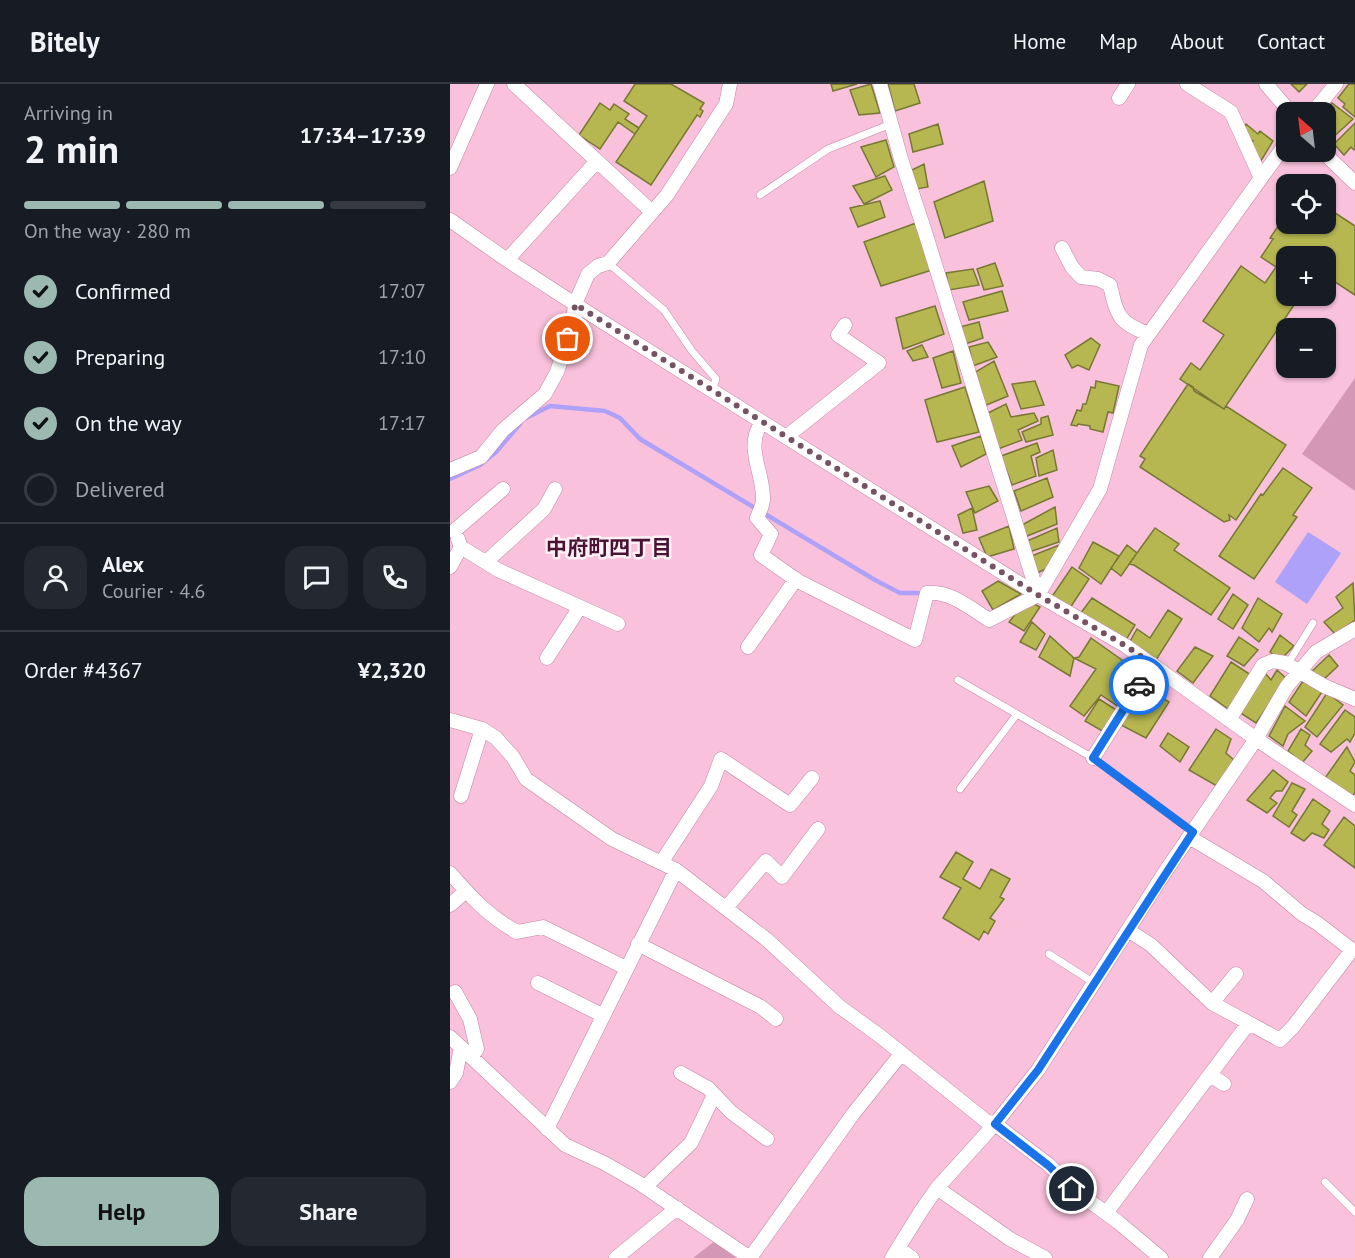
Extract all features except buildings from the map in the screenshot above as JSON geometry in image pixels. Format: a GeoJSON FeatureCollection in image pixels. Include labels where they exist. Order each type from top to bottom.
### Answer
{"type":"FeatureCollection","features":[{"type":"Feature","properties":{"kind":"street"},"geometry":{"type":"LineString","coordinates":[[450,168],[487,84]]}},
{"type":"Feature","properties":{"kind":"street"},"geometry":{"type":"LineString","coordinates":[[450,470],[481,457],[503,430],[545,394],[557,372],[573,323],[575,304],[588,274],[598,266],[608,263],[667,195],[726,104],[730,84]]}},
{"type":"Feature","properties":{"kind":"street"},"geometry":{"type":"LineString","coordinates":[[880,84],[1038,595]]}},
{"type":"Feature","properties":{"kind":"street"},"geometry":{"type":"LineString","coordinates":[[1119,98],[1128,84]]}},
{"type":"Feature","properties":{"kind":"street"},"geometry":{"type":"LineString","coordinates":[[1187,84],[1231,112],[1261,178]]}},
{"type":"Feature","properties":{"kind":"street"},"geometry":{"type":"LineString","coordinates":[[1266,84],[1281,102]]}},
{"type":"Feature","properties":{"kind":"street"},"geometry":{"type":"LineString","coordinates":[[1321,102],[1336,84]]}},
{"type":"Feature","properties":{"kind":"street"},"geometry":{"type":"LineString","coordinates":[[524,87],[597,161],[652,212]]}},
{"type":"Feature","properties":{"kind":"street"},"geometry":{"type":"LineString","coordinates":[[762,422],[756,430],[753,442],[763,499],[759,512],[771,534],[761,555],[796,579],[915,640],[927,593],[937,592],[956,598],[989,620],[1038,595],[1100,489],[1141,345],[1276,157]]}},
{"type":"Feature","properties":{"kind":"street"},"geometry":{"type":"LineString","coordinates":[[507,260],[597,161]]}},
{"type":"Feature","properties":{"kind":"street"},"geometry":{"type":"LineString","coordinates":[[1333,162],[1355,183]]}},
{"type":"Feature","properties":{"kind":"street"},"geometry":{"type":"LineString","coordinates":[[450,220],[507,260],[762,422],[1038,595],[1126,646],[1355,806]]}},
{"type":"Feature","properties":{"kind":"street"},"geometry":{"type":"LineString","coordinates":[[1062,248],[1072,267],[1081,277],[1098,279],[1110,285],[1115,308],[1128,326],[1149,334]]}},
{"type":"Feature","properties":{"kind":"street"},"geometry":{"type":"LineString","coordinates":[[786,437],[879,363],[838,335],[844,326]]}},
{"type":"Feature","properties":{"kind":"street"},"geometry":{"type":"LineString","coordinates":[[503,489],[452,527],[461,547],[498,570],[618,624]]}},
{"type":"Feature","properties":{"kind":"street"},"geometry":{"type":"LineString","coordinates":[[486,562],[544,509],[555,489]]}},
{"type":"Feature","properties":{"kind":"street"},"geometry":{"type":"LineString","coordinates":[[450,567],[461,547]]}},
{"type":"Feature","properties":{"kind":"street"},"geometry":{"type":"LineString","coordinates":[[748,647],[796,579]]}},
{"type":"Feature","properties":{"kind":"street"},"geometry":{"type":"LineString","coordinates":[[547,658],[580,607]]}},
{"type":"Feature","properties":{"kind":"street"},"geometry":{"type":"LineString","coordinates":[[912,1258],[895,1253],[921,1211],[1038,1070],[1128,930],[1256,739],[1287,686],[1293,668],[1355,629]]}},
{"type":"Feature","properties":{"kind":"street"},"geometry":{"type":"LineString","coordinates":[[1229,720],[1263,664],[1273,661],[1293,668],[1324,686],[1355,699]]}},
{"type":"Feature","properties":{"kind":"street"},"geometry":{"type":"LineString","coordinates":[[1093,758],[1152,664]]}},
{"type":"Feature","properties":{"kind":"street"},"geometry":{"type":"LineString","coordinates":[[450,720],[482,729],[496,738],[513,757],[526,779],[612,839],[676,870],[766,939],[840,1007],[986,1121],[995,1124],[1049,1166],[1072,1189],[1106,1213],[1161,1258]]}},
{"type":"Feature","properties":{"kind":"street"},"geometry":{"type":"LineString","coordinates":[[460,796],[482,729]]}},
{"type":"Feature","properties":{"kind":"street"},"geometry":{"type":"LineString","coordinates":[[661,863],[711,786],[721,759],[790,805],[812,778]]}},
{"type":"Feature","properties":{"kind":"street"},"geometry":{"type":"LineString","coordinates":[[726,909],[766,861],[782,878],[818,829]]}},
{"type":"Feature","properties":{"kind":"street"},"geometry":{"type":"LineString","coordinates":[[1128,930],[1151,945],[1212,1003],[1280,1041],[1354,951],[1302,914],[1263,881],[1191,835]]}},
{"type":"Feature","properties":{"kind":"street"},"geometry":{"type":"LineString","coordinates":[[547,1129],[676,870]]}},
{"type":"Feature","properties":{"kind":"street"},"geometry":{"type":"LineString","coordinates":[[450,873],[476,903],[495,920],[518,932],[543,927],[626,968]]}},
{"type":"Feature","properties":{"kind":"street"},"geometry":{"type":"LineString","coordinates":[[450,905],[465,891]]}},
{"type":"Feature","properties":{"kind":"street"},"geometry":{"type":"LineString","coordinates":[[638,944],[762,1007],[776,1019]]}},
{"type":"Feature","properties":{"kind":"street"},"geometry":{"type":"LineString","coordinates":[[1212,1003],[1236,974]]}},
{"type":"Feature","properties":{"kind":"street"},"geometry":{"type":"LineString","coordinates":[[538,983],[602,1015]]}},
{"type":"Feature","properties":{"kind":"street"},"geometry":{"type":"LineString","coordinates":[[450,1082],[466,1052],[477,1049],[470,1019],[455,992]]}},
{"type":"Feature","properties":{"kind":"street"},"geometry":{"type":"LineString","coordinates":[[1106,1213],[1157,1134],[1210,1075],[1248,1024]]}},
{"type":"Feature","properties":{"kind":"street"},"geometry":{"type":"LineString","coordinates":[[450,1038],[565,1145],[604,1163],[645,1187],[750,1258],[853,1114],[901,1054]]}},
{"type":"Feature","properties":{"kind":"street"},"geometry":{"type":"LineString","coordinates":[[681,1073],[708,1088],[731,1112],[767,1139]]}},
{"type":"Feature","properties":{"kind":"street"},"geometry":{"type":"LineString","coordinates":[[1210,1075],[1224,1084]]}},
{"type":"Feature","properties":{"kind":"street"},"geometry":{"type":"LineString","coordinates":[[645,1187],[691,1143],[714,1095]]}},
{"type":"Feature","properties":{"kind":"street"},"geometry":{"type":"LineString","coordinates":[[938,1188],[1010,1239],[1045,1258]]}},
{"type":"Feature","properties":{"kind":"street"},"geometry":{"type":"LineString","coordinates":[[1210,1258],[1237,1220],[1247,1198]]}},
{"type":"Feature","properties":{"kind":"street"},"geometry":{"type":"LineString","coordinates":[[616,1258],[677,1208]]}},
{"type":"Feature","properties":{"kind":"lane"},"geometry":{"type":"LineString","coordinates":[[760,195],[828,149],[891,124]]}},
{"type":"Feature","properties":{"kind":"lane"},"geometry":{"type":"LineString","coordinates":[[608,263],[664,310],[692,351],[716,379],[712,390]]}},
{"type":"Feature","properties":{"kind":"lane"},"geometry":{"type":"LineString","coordinates":[[1293,668],[1313,623]]}},
{"type":"Feature","properties":{"kind":"lane"},"geometry":{"type":"LineString","coordinates":[[958,680],[1093,758],[1191,835]]}},
{"type":"Feature","properties":{"kind":"lane"},"geometry":{"type":"LineString","coordinates":[[960,789],[1017,714]]}},
{"type":"Feature","properties":{"kind":"lane"},"geometry":{"type":"LineString","coordinates":[[1049,954],[1094,983]]}},
{"type":"Feature","properties":{"kind":"lane"},"geometry":{"type":"LineString","coordinates":[[1325,1182],[1355,1212]]}},
{"type":"Feature","properties":{"kind":"shaded area"},"geometry":{"type":"Polygon","coordinates":[[[1355,378],[1355,491],[1302,454],[1355,378]]]}},
{"type":"Feature","properties":{"kind":"shaded area"},"geometry":{"type":"Polygon","coordinates":[[[1308,532],[1341,553],[1307,604],[1275,582],[1308,532]]]}},
{"type":"Feature","properties":{"kind":"shaded area"},"geometry":{"type":"Polygon","coordinates":[[[715,1241],[739,1258],[693,1258],[715,1241]]]}},
{"type":"Feature","properties":{"kind":"waterway"},"geometry":{"type":"LineString","coordinates":[[526,418],[550,406],[605,411],[620,418],[640,439],[875,580],[900,593],[918,593]]}},
{"type":"Feature","properties":{"kind":"waterway"},"geometry":{"type":"LineString","coordinates":[[450,479],[480,465],[496,452],[520,424]]}},
{"type":"Feature","properties":{"kind":"way so far"},"geometry":{"type":"LineString","coordinates":[[568,339],[575,304],[1038,595],[1126,646],[1152,664],[1139,685]]}},
{"type":"Feature","properties":{"kind":"district","name":"中府町四丁目"},"geometry":{"type":"Point","coordinates":[609,548]}},
{"type":"Feature","properties":{"kind":"route"},"geometry":{"type":"LineString","coordinates":[[1072,1189],[1049,1166],[995,1124],[1038,1070],[1193,832],[1093,758],[1139,685]]}}]}
